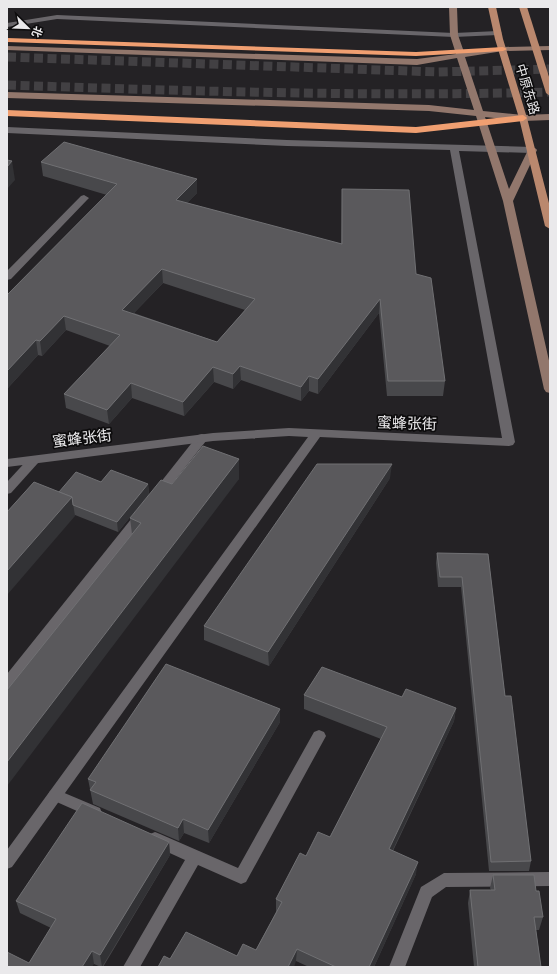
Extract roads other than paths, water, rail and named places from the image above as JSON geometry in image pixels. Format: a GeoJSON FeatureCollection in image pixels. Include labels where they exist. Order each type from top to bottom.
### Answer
{"type":"FeatureCollection","features":[{"type":"Feature","properties":{"kind":"highway"},"geometry":{"type":"LineString","coordinates":[[7,40],[416,54],[460,54]]}},
{"type":"Feature","properties":{"kind":"highway"},"geometry":{"type":"LineString","coordinates":[[7,113],[416,130],[523,118]]}},
{"type":"Feature","properties":{"kind":"main road"},"geometry":{"type":"LineString","coordinates":[[453,7],[454,35],[508,201],[550,389]]}},
{"type":"Feature","properties":{"kind":"main road","name":"中原东路"},"geometry":{"type":"LineString","coordinates":[[492,7],[498,33],[532,150],[550,226]]}},
{"type":"Feature","properties":{"kind":"main road","name":"中原东路"},"geometry":{"type":"LineString","coordinates":[[523,7],[550,93]]}},
{"type":"Feature","properties":{"kind":"main road"},"geometry":{"type":"LineString","coordinates":[[7,48],[417,62],[460,54],[550,48]]}},
{"type":"Feature","properties":{"kind":"main road"},"geometry":{"type":"LineString","coordinates":[[7,95],[421,108],[523,118],[550,117]]}},
{"type":"Feature","properties":{"kind":"main road"},"geometry":{"type":"LineString","coordinates":[[508,201],[532,150]]}},
{"type":"Feature","properties":{"kind":"street"},"geometry":{"type":"LineString","coordinates":[[7,25],[57,17],[454,35],[498,33]]}},
{"type":"Feature","properties":{"kind":"street"},"geometry":{"type":"LineString","coordinates":[[7,130],[287,143],[532,150]]}},
{"type":"Feature","properties":{"kind":"street","name":"蜜蜂张街"},"geometry":{"type":"LineString","coordinates":[[7,463],[202,438],[289,432],[509,442],[454,148]]}},
{"type":"Feature","properties":{"kind":"street"},"geometry":{"type":"LineString","coordinates":[[7,277],[84,198]]}},
{"type":"Feature","properties":{"kind":"street"},"geometry":{"type":"LineString","coordinates":[[7,862],[316,434]]}},
{"type":"Feature","properties":{"kind":"street"},"geometry":{"type":"LineString","coordinates":[[7,684],[202,438]]}},
{"type":"Feature","properties":{"kind":"street"},"geometry":{"type":"LineString","coordinates":[[7,490],[34,460]]}},
{"type":"Feature","properties":{"kind":"street"},"geometry":{"type":"LineString","coordinates":[[139,832],[241,877],[319,736]]}},
{"type":"Feature","properties":{"kind":"street"},"geometry":{"type":"LineString","coordinates":[[55,795],[111,820]]}},
{"type":"Feature","properties":{"kind":"street"},"geometry":{"type":"LineString","coordinates":[[131,967],[195,857]]}},
{"type":"Feature","properties":{"kind":"street"},"geometry":{"type":"LineString","coordinates":[[397,967],[426,892],[444,880],[550,879]]}},
{"type":"Feature","properties":{"kind":"tunnel"},"geometry":{"type":"LineString","coordinates":[[7,57],[438,72],[550,69]]}},
{"type":"Feature","properties":{"kind":"tunnel"},"geometry":{"type":"LineString","coordinates":[[7,85],[346,94],[550,92]]}}]}
